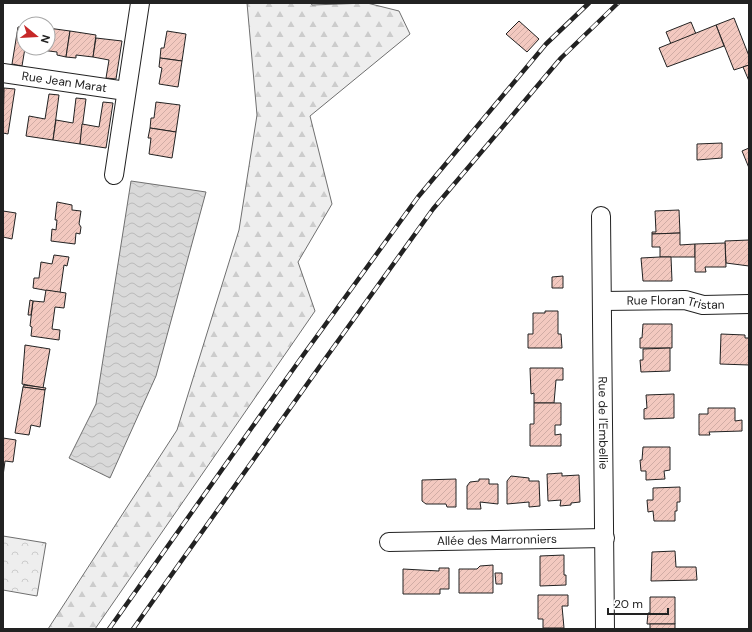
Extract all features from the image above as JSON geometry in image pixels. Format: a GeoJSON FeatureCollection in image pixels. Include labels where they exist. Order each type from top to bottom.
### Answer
{"type":"FeatureCollection","features":[{"type":"Feature","properties":{"kind":"street"},"geometry":{"type":"LineString","coordinates":[[114,175],[140,3]]}},
{"type":"Feature","properties":{"kind":"street","name":"Rue Jean Marat"},"geometry":{"type":"LineString","coordinates":[[3,73],[126,91]]}},
{"type":"Feature","properties":{"kind":"street","name":"Rue de l'Embellie"},"geometry":{"type":"LineString","coordinates":[[601,216],[605,629]]}},
{"type":"Feature","properties":{"kind":"street","name":"Rue Floran Tristan"},"geometry":{"type":"LineString","coordinates":[[603,301],[685,300],[703,305],[749,304]]}},
{"type":"Feature","properties":{"kind":"street","name":"Allée des Marronniers"},"geometry":{"type":"LineString","coordinates":[[390,542],[604,538]]}},
{"type":"Feature","properties":{"kind":"green space"},"geometry":{"type":"Polygon","coordinates":[[[247,3],[311,3],[312,5],[367,3],[399,11],[410,34],[310,116],[332,204],[298,262],[315,311],[95,629],[48,629],[177,430],[239,230],[257,115],[247,3]]]}},
{"type":"Feature","properties":{"kind":"green space"},"geometry":{"type":"Polygon","coordinates":[[[3,536],[46,543],[37,596],[3,590],[3,536]]]}},
{"type":"Feature","properties":{"kind":"water"},"geometry":{"type":"Polygon","coordinates":[[[131,181],[206,192],[156,376],[110,478],[69,458],[96,404],[131,181]]]}},
{"type":"Feature","properties":{"kind":"building"},"geometry":{"type":"Polygon","coordinates":[[[734,18],[749,56],[749,65],[734,70],[716,25],[734,18]]]}},
{"type":"Feature","properties":{"kind":"building"},"geometry":{"type":"Polygon","coordinates":[[[519,21],[539,39],[527,52],[506,34],[519,21]]]}},
{"type":"Feature","properties":{"kind":"building"},"geometry":{"type":"Polygon","coordinates":[[[691,22],[696,34],[671,44],[666,32],[691,22]]]}},
{"type":"Feature","properties":{"kind":"building"},"geometry":{"type":"Polygon","coordinates":[[[716,25],[724,46],[667,67],[659,48],[716,25]]]}},
{"type":"Feature","properties":{"kind":"building"},"geometry":{"type":"Polygon","coordinates":[[[56,29],[70,31],[66,57],[57,55],[56,29]]]}},
{"type":"Feature","properties":{"kind":"building"},"geometry":{"type":"Polygon","coordinates":[[[70,31],[96,35],[93,57],[76,55],[76,58],[66,57],[70,31]]]}},
{"type":"Feature","properties":{"kind":"building"},"geometry":{"type":"Polygon","coordinates":[[[167,31],[186,34],[182,61],[160,58],[161,48],[164,48],[167,31]]]}},
{"type":"Feature","properties":{"kind":"building"},"geometry":{"type":"Polygon","coordinates":[[[96,38],[122,41],[116,79],[106,78],[109,60],[93,57],[96,38]]]}},
{"type":"Feature","properties":{"kind":"building"},"geometry":{"type":"Polygon","coordinates":[[[16,39],[16,56],[24,56],[22,66],[12,64],[16,39]]]}},
{"type":"Feature","properties":{"kind":"building"},"geometry":{"type":"Polygon","coordinates":[[[160,58],[182,61],[178,87],[159,84],[162,68],[159,67],[160,58]]]}},
{"type":"Feature","properties":{"kind":"building"},"geometry":{"type":"Polygon","coordinates":[[[749,65],[749,81],[743,67],[749,65]]]}},
{"type":"Feature","properties":{"kind":"building"},"geometry":{"type":"Polygon","coordinates":[[[4,88],[15,89],[8,134],[3,133],[4,88]]]}},
{"type":"Feature","properties":{"kind":"building"},"geometry":{"type":"Polygon","coordinates":[[[49,94],[59,95],[53,140],[26,136],[29,116],[45,119],[49,94]]]}},
{"type":"Feature","properties":{"kind":"building"},"geometry":{"type":"Polygon","coordinates":[[[76,98],[86,99],[80,144],[53,140],[56,120],[73,123],[76,98]]]}},
{"type":"Feature","properties":{"kind":"building"},"geometry":{"type":"Polygon","coordinates":[[[103,102],[113,103],[106,148],[80,144],[82,124],[99,127],[103,102]]]}},
{"type":"Feature","properties":{"kind":"building"},"geometry":{"type":"Polygon","coordinates":[[[156,102],[180,105],[176,132],[150,128],[151,118],[154,118],[156,102]]]}},
{"type":"Feature","properties":{"kind":"building"},"geometry":{"type":"Polygon","coordinates":[[[150,128],[176,132],[172,158],[149,154],[151,138],[148,138],[150,128]]]}},
{"type":"Feature","properties":{"kind":"building"},"geometry":{"type":"Polygon","coordinates":[[[722,143],[722,158],[697,160],[697,144],[722,143]]]}},
{"type":"Feature","properties":{"kind":"building"},"geometry":{"type":"Polygon","coordinates":[[[749,148],[749,168],[742,151],[749,148]]]}},
{"type":"Feature","properties":{"kind":"building"},"geometry":{"type":"Polygon","coordinates":[[[57,202],[72,205],[72,210],[81,211],[79,224],[81,227],[80,234],[76,233],[75,244],[51,241],[52,229],[56,230],[57,220],[55,220],[57,202]]]}},
{"type":"Feature","properties":{"kind":"building"},"geometry":{"type":"Polygon","coordinates":[[[679,210],[680,233],[652,234],[652,232],[656,232],[655,211],[679,210]]]}},
{"type":"Feature","properties":{"kind":"building"},"geometry":{"type":"Polygon","coordinates":[[[3,211],[16,213],[12,239],[3,237],[3,211]]]}},
{"type":"Feature","properties":{"kind":"building"},"geometry":{"type":"Polygon","coordinates":[[[680,233],[680,245],[695,244],[695,257],[660,257],[660,247],[652,247],[652,234],[680,233]]]}},
{"type":"Feature","properties":{"kind":"building"},"geometry":{"type":"Polygon","coordinates":[[[749,240],[749,266],[726,263],[725,241],[749,240]]]}},
{"type":"Feature","properties":{"kind":"building"},"geometry":{"type":"Polygon","coordinates":[[[725,243],[726,267],[705,267],[706,272],[695,272],[695,244],[725,243]]]}},
{"type":"Feature","properties":{"kind":"building"},"geometry":{"type":"Polygon","coordinates":[[[54,255],[69,257],[67,266],[64,265],[60,293],[33,288],[34,278],[39,278],[41,262],[52,264],[54,255]]]}},
{"type":"Feature","properties":{"kind":"building"},"geometry":{"type":"Polygon","coordinates":[[[671,257],[672,281],[643,281],[641,258],[671,257]]]}},
{"type":"Feature","properties":{"kind":"building"},"geometry":{"type":"Polygon","coordinates":[[[563,276],[563,288],[552,288],[552,277],[563,276]]]}},
{"type":"Feature","properties":{"kind":"building"},"geometry":{"type":"Polygon","coordinates":[[[46,290],[66,293],[64,308],[55,307],[52,329],[60,330],[59,340],[31,336],[32,327],[30,326],[33,301],[44,302],[46,290]]]}},
{"type":"Feature","properties":{"kind":"building"},"geometry":{"type":"Polygon","coordinates":[[[30,300],[33,301],[31,315],[28,315],[30,300]]]}},
{"type":"Feature","properties":{"kind":"building"},"geometry":{"type":"Polygon","coordinates":[[[545,311],[558,311],[558,334],[561,334],[562,348],[528,348],[528,334],[533,334],[533,313],[545,313],[545,311]]]}},
{"type":"Feature","properties":{"kind":"building"},"geometry":{"type":"Polygon","coordinates":[[[643,324],[672,324],[672,348],[640,348],[640,338],[642,338],[643,324]]]}},
{"type":"Feature","properties":{"kind":"building"},"geometry":{"type":"Polygon","coordinates":[[[721,334],[745,335],[745,338],[749,338],[749,365],[720,364],[721,334]]]}},
{"type":"Feature","properties":{"kind":"building"},"geometry":{"type":"Polygon","coordinates":[[[25,345],[50,349],[43,388],[22,384],[25,345]]]}},
{"type":"Feature","properties":{"kind":"building"},"geometry":{"type":"Polygon","coordinates":[[[670,348],[670,371],[641,372],[640,360],[643,360],[643,349],[670,348]]]}},
{"type":"Feature","properties":{"kind":"building"},"geometry":{"type":"Polygon","coordinates":[[[530,368],[563,368],[563,380],[556,380],[554,403],[534,403],[534,393],[531,394],[530,368]]]}},
{"type":"Feature","properties":{"kind":"building"},"geometry":{"type":"Polygon","coordinates":[[[24,385],[46,388],[45,390],[23,387],[24,385]]]}},
{"type":"Feature","properties":{"kind":"building"},"geometry":{"type":"Polygon","coordinates":[[[23,387],[45,390],[40,427],[31,425],[29,435],[15,433],[23,387]]]}},
{"type":"Feature","properties":{"kind":"building"},"geometry":{"type":"Polygon","coordinates":[[[674,394],[674,418],[644,419],[644,409],[647,408],[646,395],[674,394]]]}},
{"type":"Feature","properties":{"kind":"building"},"geometry":{"type":"Polygon","coordinates":[[[534,403],[561,403],[561,425],[555,425],[555,435],[561,434],[561,446],[530,446],[530,424],[534,424],[534,403]]]}},
{"type":"Feature","properties":{"kind":"building"},"geometry":{"type":"Polygon","coordinates":[[[708,408],[735,408],[735,421],[742,420],[742,431],[709,432],[710,435],[699,435],[699,414],[708,414],[708,408]]]}},
{"type":"Feature","properties":{"kind":"building"},"geometry":{"type":"Polygon","coordinates":[[[3,438],[16,440],[13,462],[5,461],[3,476],[3,438]]]}},
{"type":"Feature","properties":{"kind":"building"},"geometry":{"type":"Polygon","coordinates":[[[643,447],[670,447],[670,470],[664,471],[665,479],[646,480],[646,471],[641,471],[640,460],[642,460],[643,447]]]}},
{"type":"Feature","properties":{"kind":"building"},"geometry":{"type":"Polygon","coordinates":[[[562,473],[562,476],[579,475],[580,502],[560,506],[561,500],[548,501],[547,474],[562,473]]]}},
{"type":"Feature","properties":{"kind":"building"},"geometry":{"type":"Polygon","coordinates":[[[511,476],[529,478],[529,481],[539,481],[540,506],[529,507],[529,502],[507,504],[507,481],[511,476]]]}},
{"type":"Feature","properties":{"kind":"building"},"geometry":{"type":"Polygon","coordinates":[[[456,479],[456,507],[447,507],[446,504],[426,504],[422,501],[422,480],[456,479]]]}},
{"type":"Feature","properties":{"kind":"building"},"geometry":{"type":"Polygon","coordinates":[[[479,479],[489,479],[489,484],[498,484],[498,504],[480,502],[481,509],[467,509],[467,486],[470,482],[479,481],[479,479]]]}},
{"type":"Feature","properties":{"kind":"building"},"geometry":{"type":"Polygon","coordinates":[[[680,487],[680,502],[677,502],[675,521],[654,521],[653,511],[648,512],[647,500],[653,500],[653,488],[680,487]]]}},
{"type":"Feature","properties":{"kind":"building"},"geometry":{"type":"Polygon","coordinates":[[[675,551],[676,567],[696,567],[697,580],[651,581],[652,552],[675,551]]]}},
{"type":"Feature","properties":{"kind":"building"},"geometry":{"type":"Polygon","coordinates":[[[564,555],[564,575],[566,575],[566,585],[540,586],[540,556],[564,555]]]}},
{"type":"Feature","properties":{"kind":"building"},"geometry":{"type":"Polygon","coordinates":[[[493,565],[493,593],[459,593],[459,569],[477,569],[480,566],[493,565]]]}},
{"type":"Feature","properties":{"kind":"building"},"geometry":{"type":"Polygon","coordinates":[[[439,568],[449,568],[449,589],[440,589],[440,594],[403,594],[403,569],[439,571],[439,568]]]}},
{"type":"Feature","properties":{"kind":"building"},"geometry":{"type":"Polygon","coordinates":[[[495,573],[502,573],[502,584],[496,584],[495,573]]]}},
{"type":"Feature","properties":{"kind":"building"},"geometry":{"type":"Polygon","coordinates":[[[538,595],[568,595],[568,606],[562,606],[564,628],[543,628],[543,619],[538,619],[538,595]]]}},
{"type":"Feature","properties":{"kind":"building"},"geometry":{"type":"Polygon","coordinates":[[[650,597],[675,597],[675,624],[647,624],[648,613],[650,613],[650,597]]]}},
{"type":"Feature","properties":{"kind":"building"},"geometry":{"type":"Polygon","coordinates":[[[650,624],[675,624],[675,629],[650,629],[650,624]]]}},
{"type":"Feature","properties":{"kind":"railway"},"geometry":{"type":"LineString","coordinates":[[109,629],[304,354],[418,197],[546,44],[589,3]]}},
{"type":"Feature","properties":{"kind":"railway"},"geometry":{"type":"LineString","coordinates":[[133,629],[433,209],[561,58],[618,3]]}}]}
